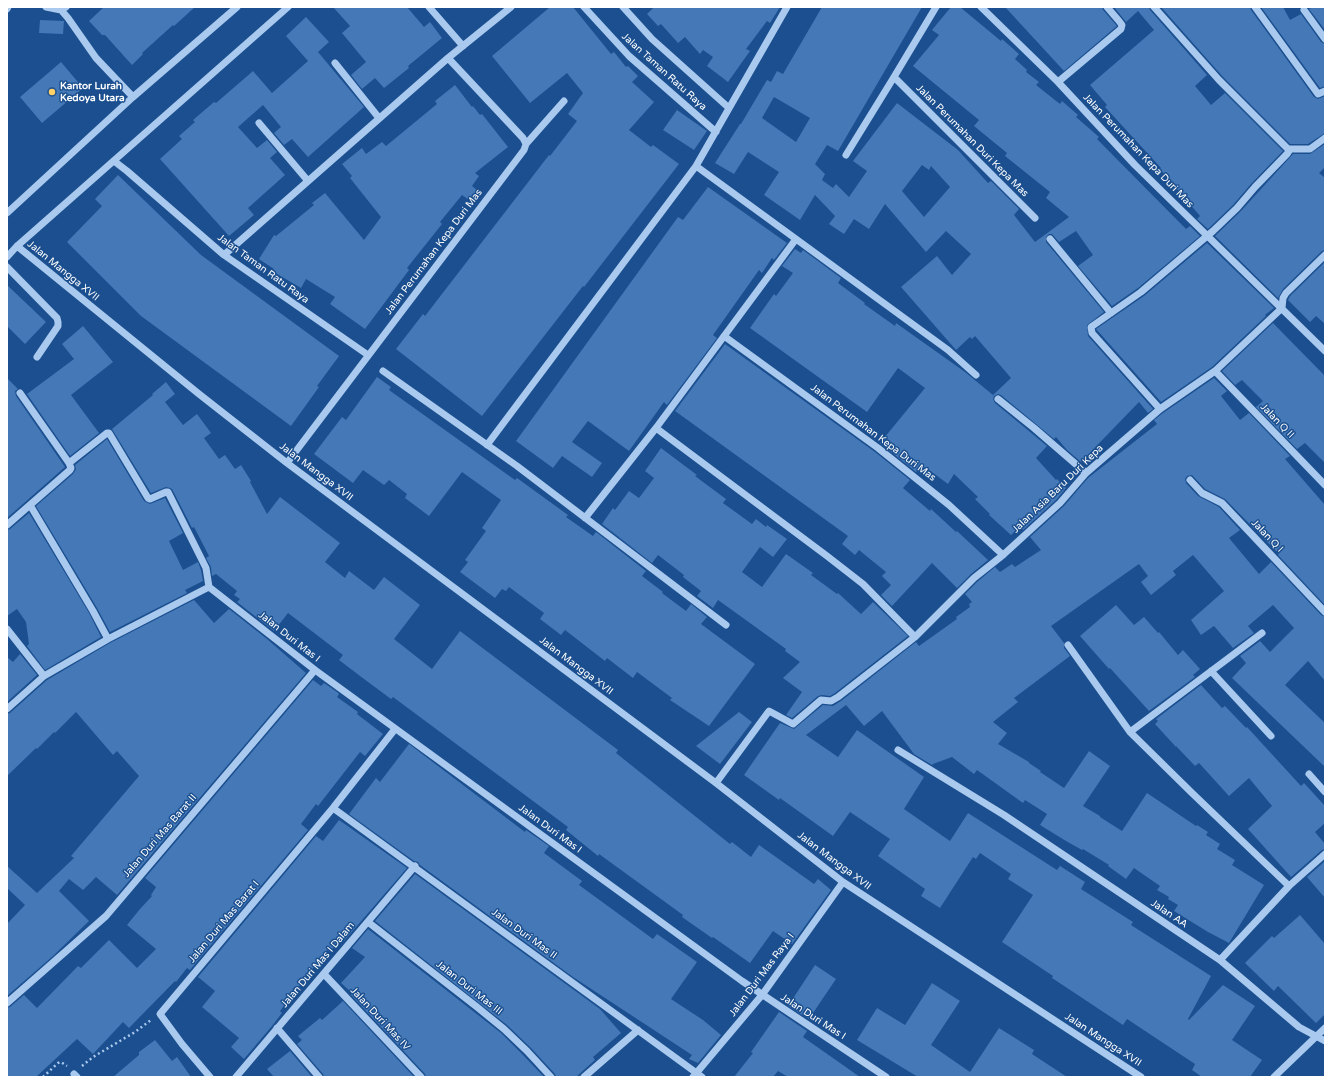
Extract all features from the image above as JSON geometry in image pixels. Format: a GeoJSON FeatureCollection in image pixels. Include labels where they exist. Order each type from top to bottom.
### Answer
{"type":"FeatureCollection","features":[{"type":"Feature","properties":{"kind":"street"},"geometry":{"type":"LineString","coordinates":[[46,7],[63,9],[96,58],[133,97]]}},
{"type":"Feature","properties":{"kind":"street"},"geometry":{"type":"LineString","coordinates":[[7,213],[133,97],[237,7]]}},
{"type":"Feature","properties":{"kind":"street"},"geometry":{"type":"LineString","coordinates":[[7,257],[17,246],[288,7]]}},
{"type":"Feature","properties":{"kind":"street"},"geometry":{"type":"LineString","coordinates":[[429,7],[463,46]]}},
{"type":"Feature","properties":{"kind":"street"},"geometry":{"type":"LineString","coordinates":[[224,254],[448,58],[511,7]]}},
{"type":"Feature","properties":{"kind":"street","name":"Jalan Taman Ratu Raya"},"geometry":{"type":"LineString","coordinates":[[584,7],[629,56],[716,132]]}},
{"type":"Feature","properties":{"kind":"street","name":"Jalan Taman Ratu Raya"},"geometry":{"type":"LineString","coordinates":[[623,7],[652,39],[729,108]]}},
{"type":"Feature","properties":{"kind":"street"},"geometry":{"type":"LineString","coordinates":[[487,445],[696,166],[787,7]]}},
{"type":"Feature","properties":{"kind":"street"},"geometry":{"type":"LineString","coordinates":[[846,155],[936,7]]}},
{"type":"Feature","properties":{"kind":"street","name":"Jalan Perumahan Kepa Duri Mas"},"geometry":{"type":"LineString","coordinates":[[981,7],[1058,82],[1135,165],[1325,351]]}},
{"type":"Feature","properties":{"kind":"street"},"geometry":{"type":"LineString","coordinates":[[1058,82],[1121,29],[1122,25],[1120,21],[1107,7]]}},
{"type":"Feature","properties":{"kind":"street"},"geometry":{"type":"LineString","coordinates":[[1154,7],[1214,76],[1288,148],[1310,149],[1325,138]]}},
{"type":"Feature","properties":{"kind":"street"},"geometry":{"type":"LineString","coordinates":[[1255,7],[1318,94],[1325,91]]}},
{"type":"Feature","properties":{"kind":"street"},"geometry":{"type":"LineString","coordinates":[[1304,10],[1325,39]]}},
{"type":"Feature","properties":{"kind":"street"},"geometry":{"type":"LineString","coordinates":[[448,58],[523,138],[526,144]]}},
{"type":"Feature","properties":{"kind":"street"},"geometry":{"type":"LineString","coordinates":[[335,63],[379,118]]}},
{"type":"Feature","properties":{"kind":"street","name":"Jalan Perumahan Duri Kepa Mas"},"geometry":{"type":"LineString","coordinates":[[894,77],[1035,218]]}},
{"type":"Feature","properties":{"kind":"street","name":"Jalan Perumahan Kepa Duri Mas"},"geometry":{"type":"LineString","coordinates":[[287,464],[524,150],[526,144],[564,101]]}},
{"type":"Feature","properties":{"kind":"street"},"geometry":{"type":"LineString","coordinates":[[259,123],[308,181]]}},
{"type":"Feature","properties":{"kind":"street"},"geometry":{"type":"LineString","coordinates":[[1160,409],[1092,333],[1092,325],[1141,292],[1230,216],[1255,187],[1287,154],[1289,151],[1288,148]]}},
{"type":"Feature","properties":{"kind":"street","name":"Jalan Taman Ratu Raya"},"geometry":{"type":"LineString","coordinates":[[114,161],[224,254],[368,355]]}},
{"type":"Feature","properties":{"kind":"street"},"geometry":{"type":"LineString","coordinates":[[696,166],[948,350],[976,375]]}},
{"type":"Feature","properties":{"kind":"street"},"geometry":{"type":"LineString","coordinates":[[585,518],[656,428],[796,239]]}},
{"type":"Feature","properties":{"kind":"street"},"geometry":{"type":"LineString","coordinates":[[1050,239],[1111,313]]}},
{"type":"Feature","properties":{"kind":"street","name":"Jalan Mangga XVII"},"geometry":{"type":"LineString","coordinates":[[17,246],[287,464],[716,783],[843,882],[1141,1077]]}},
{"type":"Feature","properties":{"kind":"street"},"geometry":{"type":"LineString","coordinates":[[1282,308],[1283,298],[1291,286],[1325,255]]}},
{"type":"Feature","properties":{"kind":"street"},"geometry":{"type":"LineString","coordinates":[[7,267],[57,318],[58,326],[37,357]]}},
{"type":"Feature","properties":{"kind":"street","name":"Jalan Asia Baru Duri Kepa"},"geometry":{"type":"LineString","coordinates":[[716,783],[769,712],[793,724],[821,700],[831,701],[915,637],[974,578],[1003,555],[1060,503],[1086,473],[1160,409],[1215,371],[1282,308]]}},
{"type":"Feature","properties":{"kind":"street","name":"Jalan Perumahan Kepa Duri Mas"},"geometry":{"type":"LineString","coordinates":[[724,336],[878,448],[949,505],[1003,555]]}},
{"type":"Feature","properties":{"kind":"street"},"geometry":{"type":"LineString","coordinates":[[383,371],[517,466],[726,625]]}},
{"type":"Feature","properties":{"kind":"street","name":"Jalan Q II"},"geometry":{"type":"LineString","coordinates":[[1215,371],[1325,485]]}},
{"type":"Feature","properties":{"kind":"street"},"geometry":{"type":"LineString","coordinates":[[7,525],[70,470],[71,466],[20,393]]}},
{"type":"Feature","properties":{"kind":"street"},"geometry":{"type":"LineString","coordinates":[[998,399],[1086,473]]}},
{"type":"Feature","properties":{"kind":"street"},"geometry":{"type":"LineString","coordinates":[[656,428],[863,584],[915,637]]}},
{"type":"Feature","properties":{"kind":"street"},"geometry":{"type":"LineString","coordinates":[[7,709],[44,676],[108,639],[209,587],[206,568],[169,493],[166,492],[150,499],[148,498],[111,434],[107,433],[69,463]]}},
{"type":"Feature","properties":{"kind":"street","name":"Jalan Q I"},"geometry":{"type":"LineString","coordinates":[[1190,480],[1202,493],[1222,503],[1325,612]]}},
{"type":"Feature","properties":{"kind":"street"},"geometry":{"type":"LineString","coordinates":[[30,505],[108,639]]}},
{"type":"Feature","properties":{"kind":"street","name":"Jalan Duri Mas I"},"geometry":{"type":"LineString","coordinates":[[209,587],[315,670],[762,995],[886,1077]]}},
{"type":"Feature","properties":{"kind":"street"},"geometry":{"type":"LineString","coordinates":[[7,629],[44,676]]}},
{"type":"Feature","properties":{"kind":"street"},"geometry":{"type":"LineString","coordinates":[[1130,732],[1262,633]]}},
{"type":"Feature","properties":{"kind":"street"},"geometry":{"type":"LineString","coordinates":[[1068,645],[1130,732],[1289,886]]}},
{"type":"Feature","properties":{"kind":"street","name":"Jalan Duri Mas Barat II"},"geometry":{"type":"LineString","coordinates":[[7,1003],[106,916],[315,670]]}},
{"type":"Feature","properties":{"kind":"street"},"geometry":{"type":"LineString","coordinates":[[1211,671],[1270,736]]}},
{"type":"Feature","properties":{"kind":"street","name":"Jalan Duri Mas Barat I"},"geometry":{"type":"LineString","coordinates":[[160,1014],[333,808],[396,729]]}},
{"type":"Feature","properties":{"kind":"street","name":"Jalan AA"},"geometry":{"type":"LineString","coordinates":[[898,750],[1004,815],[1220,960],[1299,1027],[1325,1041]]}},
{"type":"Feature","properties":{"kind":"street"},"geometry":{"type":"LineString","coordinates":[[1309,774],[1325,792]]}},
{"type":"Feature","properties":{"kind":"street","name":"Jalan Duri Mas II"},"geometry":{"type":"LineString","coordinates":[[333,808],[638,1030],[697,1076]]}},
{"type":"Feature","properties":{"kind":"street"},"geometry":{"type":"LineString","coordinates":[[1220,960],[1289,886],[1325,854]]}},
{"type":"Feature","properties":{"kind":"street","name":"Jalan Duri Mas I Dalam"},"geometry":{"type":"LineString","coordinates":[[236,1077],[414,866]]}},
{"type":"Feature","properties":{"kind":"street","name":"Jalan Duri Mas Raya I"},"geometry":{"type":"LineString","coordinates":[[697,1076],[762,995],[843,882]]}},
{"type":"Feature","properties":{"kind":"street","name":"Jalan Duri Mas III"},"geometry":{"type":"LineString","coordinates":[[368,922],[504,1029],[551,1077]]}},
{"type":"Feature","properties":{"kind":"street","name":"Jalan Duri Mas IV"},"geometry":{"type":"LineString","coordinates":[[324,974],[421,1077]]}},
{"type":"Feature","properties":{"kind":"street"},"geometry":{"type":"LineString","coordinates":[[160,1014],[182,1044],[210,1077]]}},
{"type":"Feature","properties":{"kind":"street"},"geometry":{"type":"LineString","coordinates":[[277,1028],[319,1077]]}},
{"type":"Feature","properties":{"kind":"street"},"geometry":{"type":"LineString","coordinates":[[1274,1077],[1325,1028]]}},
{"type":"Feature","properties":{"kind":"street"},"geometry":{"type":"LineString","coordinates":[[584,1077],[638,1030]]}},
{"type":"Feature","properties":{"kind":"path"},"geometry":{"type":"LineString","coordinates":[[43,1077],[58,1063],[62,1062],[75,1075],[94,1057],[135,1032],[160,1014]]}},
{"type":"Feature","properties":{"kind":"building"},"geometry":{"type":"Polygon","coordinates":[[[104,7],[195,7],[142,53],[143,54],[132,65],[105,35],[102,35],[89,21],[104,7]]]}},
{"type":"Feature","properties":{"kind":"building"},"geometry":{"type":"Polygon","coordinates":[[[333,7],[407,7],[424,27],[430,22],[442,38],[384,88],[375,78],[362,89],[351,75],[366,62],[342,33],[350,26],[333,7]]]}},
{"type":"Feature","properties":{"kind":"building"},"geometry":{"type":"Polygon","coordinates":[[[550,7],[573,7],[611,54],[614,52],[626,67],[628,66],[638,76],[632,82],[654,102],[629,130],[651,147],[653,145],[679,164],[482,416],[396,349],[423,314],[425,316],[577,121],[568,114],[583,93],[567,73],[530,103],[492,56],[550,7]]]}},
{"type":"Feature","properties":{"kind":"building"},"geometry":{"type":"Polygon","coordinates":[[[654,7],[780,7],[770,23],[767,21],[746,49],[750,51],[728,82],[707,66],[713,57],[703,50],[700,54],[685,37],[678,43],[661,24],[658,26],[647,14],[654,7]]]}},
{"type":"Feature","properties":{"kind":"building"},"geometry":{"type":"Polygon","coordinates":[[[822,7],[922,7],[838,151],[827,145],[815,164],[825,174],[822,180],[833,188],[836,184],[849,197],[867,171],[853,161],[897,103],[958,150],[988,183],[991,181],[1019,209],[1014,215],[1035,242],[1069,217],[1046,198],[1050,192],[1005,156],[1007,153],[974,126],[979,120],[913,66],[939,35],[932,30],[951,7],[960,7],[1019,54],[1015,59],[1027,70],[1026,72],[1039,82],[1036,85],[1060,104],[1062,101],[1078,115],[1076,117],[1099,137],[1097,139],[1186,229],[1190,226],[1200,236],[1138,288],[1112,306],[1078,266],[1093,255],[1076,231],[1059,242],[1052,234],[1049,234],[1046,237],[1046,242],[1104,312],[1087,325],[1088,336],[1153,409],[1148,413],[1139,402],[1081,462],[1067,450],[1056,437],[1054,439],[1001,395],[998,394],[994,396],[993,399],[995,403],[1047,446],[1036,458],[1056,480],[1057,479],[1066,488],[1056,500],[1023,530],[1020,526],[1011,535],[989,515],[990,514],[975,499],[978,497],[954,474],[948,484],[925,467],[922,471],[919,469],[916,472],[880,443],[925,388],[898,368],[867,412],[750,328],[774,294],[776,296],[793,273],[782,266],[795,249],[801,253],[803,250],[841,278],[838,283],[865,303],[864,304],[895,326],[896,323],[965,372],[993,395],[1011,378],[975,336],[972,339],[970,337],[956,350],[901,287],[937,256],[952,275],[971,254],[946,231],[926,252],[885,204],[869,229],[854,219],[844,234],[829,224],[835,216],[815,195],[800,220],[764,195],[779,172],[748,152],[734,174],[715,163],[741,124],[767,80],[771,82],[777,71],[783,74],[822,7]],[[774,97],[762,118],[796,142],[810,118],[774,97]],[[922,165],[902,191],[924,217],[950,187],[931,166],[929,170],[922,165]]]}},
{"type":"Feature","properties":{"kind":"building"},"geometry":{"type":"Polygon","coordinates":[[[1005,7],[1102,7],[1117,26],[1064,71],[1005,7]]]}},
{"type":"Feature","properties":{"kind":"building"},"geometry":{"type":"Polygon","coordinates":[[[1114,7],[1149,7],[1207,75],[1195,86],[1211,105],[1225,93],[1283,151],[1233,205],[1208,229],[1197,219],[1200,216],[1160,169],[1161,168],[1105,107],[1107,105],[1090,85],[1154,30],[1138,11],[1126,22],[1114,7]]]}},
{"type":"Feature","properties":{"kind":"building"},"geometry":{"type":"Polygon","coordinates":[[[1161,7],[1250,7],[1314,97],[1318,99],[1325,96],[1325,133],[1308,144],[1290,144],[1223,77],[1161,7]]]}},
{"type":"Feature","properties":{"kind":"building"},"geometry":{"type":"Polygon","coordinates":[[[1261,7],[1283,7],[1290,20],[1301,14],[1321,42],[1325,44],[1325,86],[1320,88],[1261,7]]]}},
{"type":"Feature","properties":{"kind":"building"},"geometry":{"type":"Polygon","coordinates":[[[1313,7],[1325,7],[1325,30],[1309,9],[1313,7]]]}},
{"type":"Feature","properties":{"kind":"building"},"geometry":{"type":"Polygon","coordinates":[[[306,17],[329,42],[318,52],[364,107],[308,157],[292,139],[284,145],[274,133],[281,127],[263,105],[238,127],[257,148],[267,140],[277,152],[270,158],[285,175],[248,208],[254,215],[229,236],[160,159],[182,139],[179,136],[195,122],[193,120],[214,102],[216,103],[253,71],[272,93],[308,61],[286,36],[306,17]]]}},
{"type":"Feature","properties":{"kind":"building"},"geometry":{"type":"Polygon","coordinates":[[[40,20],[64,21],[63,34],[39,33],[40,20]]]}},
{"type":"Feature","properties":{"kind":"building","name":"Kantor Lurah Kedoya Utara"},"geometry":{"type":"Polygon","coordinates":[[[61,62],[83,88],[42,123],[20,97],[61,62]]]}},
{"type":"Feature","properties":{"kind":"building"},"geometry":{"type":"Polygon","coordinates":[[[455,85],[472,107],[473,106],[480,115],[482,114],[508,147],[475,173],[479,176],[472,186],[477,190],[469,200],[462,195],[440,222],[442,224],[407,268],[409,270],[365,329],[330,304],[335,297],[306,279],[301,288],[272,271],[274,269],[259,259],[274,235],[276,236],[314,205],[312,203],[325,193],[364,240],[381,217],[350,178],[352,176],[342,164],[362,148],[366,154],[382,142],[386,146],[437,104],[435,101],[455,85]]]}},
{"type":"Feature","properties":{"kind":"building"},"geometry":{"type":"Polygon","coordinates":[[[677,110],[707,131],[694,150],[663,130],[677,110]]]}},
{"type":"Feature","properties":{"kind":"building"},"geometry":{"type":"Polygon","coordinates":[[[1325,144],[1325,167],[1319,173],[1325,178],[1325,250],[1322,251],[1283,289],[1278,298],[1215,236],[1241,211],[1293,154],[1310,154],[1325,144]]]}},
{"type":"Feature","properties":{"kind":"building"},"geometry":{"type":"Polygon","coordinates":[[[118,175],[201,255],[339,356],[291,426],[141,316],[67,242],[102,206],[95,199],[118,175]]]}},
{"type":"Feature","properties":{"kind":"building"},"geometry":{"type":"Polygon","coordinates":[[[708,187],[787,243],[774,260],[772,258],[762,273],[759,270],[713,335],[717,338],[667,405],[664,402],[629,451],[588,421],[572,442],[602,463],[592,477],[562,456],[553,468],[516,441],[678,217],[683,220],[708,187]]]}},
{"type":"Feature","properties":{"kind":"building"},"geometry":{"type":"Polygon","coordinates":[[[1207,243],[1274,308],[1212,367],[1161,402],[1096,329],[1144,296],[1207,243]]]}},
{"type":"Feature","properties":{"kind":"building"},"geometry":{"type":"Polygon","coordinates":[[[1325,262],[1325,324],[1316,316],[1310,322],[1288,300],[1290,296],[1325,262]]]}},
{"type":"Feature","properties":{"kind":"building"},"geometry":{"type":"Polygon","coordinates":[[[7,285],[46,322],[25,344],[7,326],[7,285]]]}},
{"type":"Feature","properties":{"kind":"building"},"geometry":{"type":"Polygon","coordinates":[[[1273,323],[1325,376],[1325,463],[1305,443],[1297,449],[1256,407],[1263,401],[1242,380],[1235,385],[1222,371],[1273,323]]]}},
{"type":"Feature","properties":{"kind":"building"},"geometry":{"type":"Polygon","coordinates":[[[83,326],[113,362],[71,395],[99,433],[70,456],[27,394],[74,359],[62,344],[83,326]]]}},
{"type":"Feature","properties":{"kind":"building"},"geometry":{"type":"Polygon","coordinates":[[[725,344],[875,452],[910,480],[903,488],[930,511],[931,509],[956,532],[957,531],[988,560],[957,588],[932,563],[892,606],[881,595],[891,585],[882,576],[886,572],[859,550],[855,555],[842,544],[848,536],[675,411],[725,344]]]}},
{"type":"Feature","properties":{"kind":"building"},"geometry":{"type":"Polygon","coordinates":[[[377,377],[391,387],[389,390],[515,480],[517,478],[568,515],[566,517],[593,536],[596,532],[646,571],[642,576],[686,611],[691,604],[707,617],[701,624],[755,664],[709,726],[670,700],[672,698],[637,672],[633,678],[607,658],[605,661],[565,630],[561,635],[540,619],[544,613],[509,587],[506,591],[502,589],[495,598],[460,572],[468,562],[465,560],[486,531],[482,528],[501,500],[462,472],[429,516],[405,498],[407,494],[389,480],[384,485],[363,470],[353,483],[314,454],[342,417],[346,420],[377,377]]]}},
{"type":"Feature","properties":{"kind":"building"},"geometry":{"type":"Polygon","coordinates":[[[7,378],[18,389],[15,391],[16,396],[65,467],[7,518],[7,378]]]}},
{"type":"Feature","properties":{"kind":"building"},"geometry":{"type":"Polygon","coordinates":[[[1214,378],[1227,391],[1221,396],[1240,420],[1249,413],[1290,456],[1285,459],[1325,505],[1325,605],[1278,555],[1279,554],[1225,499],[1205,489],[1192,475],[1187,476],[1185,479],[1186,483],[1198,496],[1219,507],[1240,530],[1229,538],[1259,574],[1271,562],[1321,615],[1325,617],[1325,681],[1308,661],[1285,685],[1325,723],[1325,767],[1232,678],[1246,663],[1240,656],[1260,641],[1270,652],[1294,628],[1273,605],[1248,626],[1254,633],[1233,648],[1214,626],[1201,635],[1191,620],[1224,591],[1193,555],[1173,571],[1176,575],[1151,595],[1141,582],[1148,576],[1139,564],[1051,626],[1064,643],[1064,648],[1070,656],[1014,698],[1018,702],[993,722],[1007,733],[998,744],[1029,762],[1041,771],[1040,772],[1064,788],[1089,751],[1110,766],[1083,806],[1122,831],[1147,793],[1196,826],[1197,825],[1208,832],[1206,835],[1220,844],[1217,849],[1235,860],[1232,865],[1264,885],[1229,943],[1174,911],[1178,905],[1168,899],[1169,897],[1157,890],[1160,886],[1134,868],[1126,879],[1108,866],[1109,865],[1040,825],[1047,814],[1025,800],[1023,803],[977,770],[974,774],[952,757],[932,765],[914,754],[882,711],[864,726],[846,705],[806,735],[838,757],[857,730],[924,777],[904,809],[950,841],[968,813],[1057,870],[1060,866],[1085,882],[1081,889],[1133,922],[1131,925],[1211,976],[1188,1019],[1189,1020],[1223,985],[1255,1006],[1232,1040],[1262,1060],[1250,1077],[1202,1077],[1192,1070],[1195,1064],[1127,1019],[1123,1025],[1052,978],[1053,976],[1002,942],[1033,895],[1008,879],[1011,874],[980,853],[976,859],[973,857],[940,908],[921,896],[925,889],[878,856],[890,839],[850,812],[833,836],[780,798],[779,800],[744,775],[780,723],[794,729],[823,705],[833,706],[841,701],[916,642],[919,646],[957,619],[956,617],[970,607],[969,604],[972,602],[965,594],[995,567],[1000,572],[1012,564],[1015,567],[1041,550],[1030,537],[1064,506],[1088,478],[1157,424],[1154,420],[1214,378]]]}},
{"type":"Feature","properties":{"kind":"building"},"geometry":{"type":"Polygon","coordinates":[[[166,382],[175,394],[165,402],[183,425],[197,414],[211,433],[204,438],[219,459],[225,455],[235,469],[241,465],[251,481],[250,482],[267,514],[280,497],[340,543],[325,562],[345,578],[349,571],[374,590],[384,577],[420,605],[394,639],[432,669],[460,631],[618,750],[616,753],[730,844],[732,842],[751,857],[759,845],[814,884],[818,879],[831,890],[792,944],[773,931],[750,963],[682,917],[683,915],[599,854],[598,856],[566,830],[568,827],[393,697],[391,699],[360,676],[339,660],[343,655],[288,613],[274,631],[237,602],[240,599],[234,595],[237,591],[216,574],[212,576],[211,567],[206,558],[209,556],[194,527],[192,528],[172,489],[166,487],[151,493],[112,429],[153,395],[152,394],[166,382]]]}},
{"type":"Feature","properties":{"kind":"building"},"geometry":{"type":"Polygon","coordinates":[[[107,439],[144,501],[150,504],[165,498],[183,533],[169,541],[183,570],[198,562],[203,581],[185,590],[187,593],[110,632],[36,506],[73,474],[76,469],[75,465],[107,439]]]}},
{"type":"Feature","properties":{"kind":"building"},"geometry":{"type":"Polygon","coordinates":[[[661,448],[726,499],[723,503],[752,524],[756,519],[766,527],[767,525],[787,539],[773,557],[760,547],[742,572],[762,587],[786,554],[813,573],[811,575],[837,594],[838,593],[861,614],[873,602],[908,636],[835,693],[830,696],[818,696],[792,718],[786,715],[802,692],[783,678],[800,662],[785,651],[786,649],[718,600],[713,608],[697,596],[701,591],[683,577],[684,575],[658,555],[652,563],[602,524],[613,508],[615,510],[629,491],[639,498],[654,478],[645,471],[661,448]]]}},
{"type":"Feature","properties":{"kind":"building"},"geometry":{"type":"Polygon","coordinates":[[[29,513],[89,613],[101,637],[45,670],[27,646],[29,644],[26,622],[17,609],[7,616],[7,530],[29,513]]]}},
{"type":"Feature","properties":{"kind":"building"},"geometry":{"type":"Polygon","coordinates":[[[194,600],[214,623],[229,609],[267,639],[306,673],[117,895],[96,877],[83,890],[69,879],[59,891],[89,921],[53,956],[7,996],[7,924],[25,905],[7,888],[7,866],[37,893],[74,858],[71,856],[139,776],[117,751],[113,755],[76,712],[7,776],[7,714],[47,680],[110,643],[194,600]]]}},
{"type":"Feature","properties":{"kind":"building"},"geometry":{"type":"Polygon","coordinates":[[[1116,605],[1134,625],[1144,617],[1178,655],[1183,650],[1200,669],[1193,675],[1195,677],[1149,711],[1080,636],[1116,605]]]}},
{"type":"Feature","properties":{"kind":"building"},"geometry":{"type":"Polygon","coordinates":[[[20,654],[37,675],[7,702],[7,657],[13,662],[20,654]]]}},
{"type":"Feature","properties":{"kind":"building"},"geometry":{"type":"Polygon","coordinates":[[[313,680],[321,686],[324,683],[337,692],[339,694],[337,697],[358,712],[357,714],[383,734],[365,756],[360,752],[318,806],[316,804],[301,824],[308,830],[190,970],[187,968],[176,982],[175,981],[129,1028],[123,1022],[93,1054],[77,1039],[36,1077],[7,1077],[7,1008],[24,995],[37,1008],[78,966],[81,968],[109,940],[137,968],[156,949],[127,925],[152,896],[151,895],[156,887],[145,878],[313,680]]]}},
{"type":"Feature","properties":{"kind":"building"},"geometry":{"type":"Polygon","coordinates":[[[1201,685],[1222,708],[1225,706],[1246,728],[1247,727],[1301,786],[1304,783],[1325,806],[1325,823],[1315,832],[1325,844],[1325,849],[1291,877],[1248,829],[1272,806],[1249,778],[1229,796],[1199,763],[1195,766],[1155,724],[1158,721],[1156,719],[1201,685]]]}},
{"type":"Feature","properties":{"kind":"building"},"geometry":{"type":"Polygon","coordinates":[[[739,712],[752,722],[720,764],[696,746],[739,712]]]}},
{"type":"Feature","properties":{"kind":"building"},"geometry":{"type":"Polygon","coordinates":[[[409,744],[525,832],[526,830],[549,846],[544,853],[582,881],[579,885],[653,939],[657,934],[697,962],[671,999],[703,1020],[721,1035],[698,1063],[689,1059],[692,1055],[573,977],[420,865],[418,862],[414,861],[349,814],[376,778],[380,782],[409,744]]]}},
{"type":"Feature","properties":{"kind":"building"},"geometry":{"type":"Polygon","coordinates":[[[339,820],[407,868],[344,941],[341,938],[330,952],[327,950],[280,1011],[282,1013],[244,1059],[231,1047],[239,1038],[202,1007],[215,991],[198,977],[316,836],[323,841],[339,820]]]}},
{"type":"Feature","properties":{"kind":"building"},"geometry":{"type":"Polygon","coordinates":[[[1325,861],[1325,898],[1307,877],[1325,861]]]}},
{"type":"Feature","properties":{"kind":"building"},"geometry":{"type":"Polygon","coordinates":[[[415,874],[600,1009],[621,1033],[593,1057],[595,1060],[576,1077],[556,1077],[555,1074],[531,1048],[507,1025],[375,921],[415,874]]]}},
{"type":"Feature","properties":{"kind":"building"},"geometry":{"type":"Polygon","coordinates":[[[1300,915],[1325,944],[1325,1014],[1316,1023],[1278,986],[1274,991],[1245,963],[1272,936],[1274,938],[1300,915]]]}},
{"type":"Feature","properties":{"kind":"building"},"geometry":{"type":"Polygon","coordinates":[[[368,929],[501,1033],[544,1077],[426,1077],[425,1074],[351,995],[352,993],[341,983],[365,957],[352,948],[368,929]]]}},
{"type":"Feature","properties":{"kind":"building"},"geometry":{"type":"Polygon","coordinates":[[[815,965],[836,979],[809,1019],[788,1006],[815,965]]]}},
{"type":"Feature","properties":{"kind":"building"},"geometry":{"type":"Polygon","coordinates":[[[932,983],[960,1001],[931,1045],[970,1072],[999,1028],[1034,1050],[1032,1054],[1067,1077],[918,1077],[857,1040],[877,1008],[905,1025],[932,983]]]}},
{"type":"Feature","properties":{"kind":"building"},"geometry":{"type":"Polygon","coordinates":[[[343,1001],[414,1077],[324,1077],[297,1044],[302,1040],[298,1036],[320,1018],[322,1020],[343,1001]]]}},
{"type":"Feature","properties":{"kind":"building"},"geometry":{"type":"Polygon","coordinates":[[[779,1012],[807,1031],[803,1037],[860,1077],[788,1077],[778,1071],[773,1077],[734,1077],[753,1053],[751,1052],[779,1012]]]}},
{"type":"Feature","properties":{"kind":"building"},"geometry":{"type":"Polygon","coordinates":[[[155,1040],[172,1061],[177,1057],[191,1077],[113,1077],[139,1055],[139,1052],[155,1040]]]}},
{"type":"Feature","properties":{"kind":"building"},"geometry":{"type":"Polygon","coordinates":[[[290,1051],[312,1077],[274,1077],[267,1069],[290,1051]]]}},
{"type":"Feature","properties":{"kind":"place","name":"Kantor Lurah Kedoya Utara"},"geometry":{"type":"Point","coordinates":[52,92]}}]}
